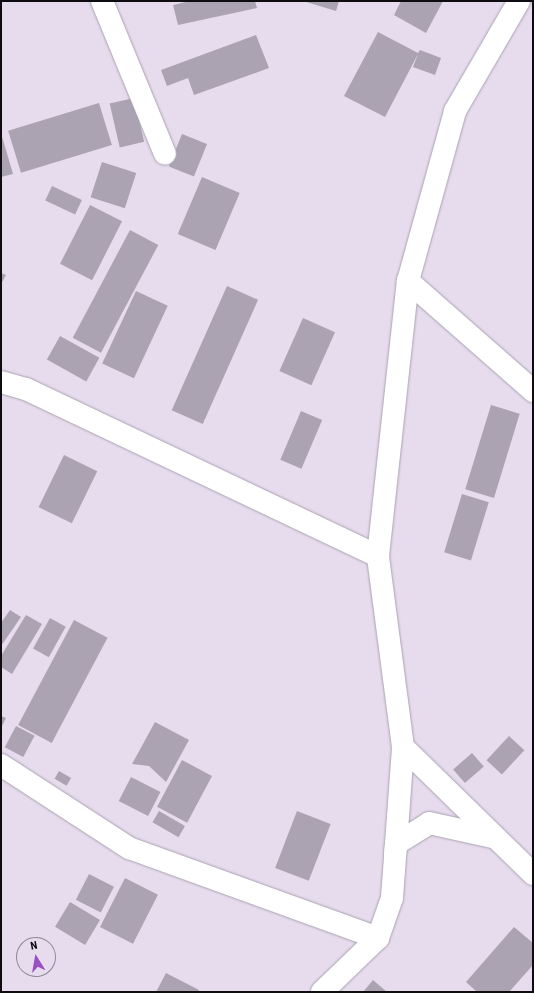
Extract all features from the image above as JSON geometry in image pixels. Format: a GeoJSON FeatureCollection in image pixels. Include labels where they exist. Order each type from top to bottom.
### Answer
{"type":"FeatureCollection","features":[{"type":"Feature","properties":{"kind":"street"},"geometry":{"type":"LineString","coordinates":[[102,1],[165,154]]}},
{"type":"Feature","properties":{"kind":"street"},"geometry":{"type":"LineString","coordinates":[[392,898],[403,746],[378,556],[408,281],[455,111],[519,1]]}},
{"type":"Feature","properties":{"kind":"street"},"geometry":{"type":"LineString","coordinates":[[408,281],[533,391]]}},
{"type":"Feature","properties":{"kind":"street"},"geometry":{"type":"LineString","coordinates":[[1,382],[33,393],[378,556]]}},
{"type":"Feature","properties":{"kind":"street"},"geometry":{"type":"LineString","coordinates":[[403,746],[533,874]]}},
{"type":"Feature","properties":{"kind":"street"},"geometry":{"type":"LineString","coordinates":[[1,765],[129,848],[378,938]]}},
{"type":"Feature","properties":{"kind":"street"},"geometry":{"type":"LineString","coordinates":[[322,992],[378,938],[392,898],[396,844],[429,823],[494,837]]}},
{"type":"Feature","properties":{"kind":"building"},"geometry":{"type":"Polygon","coordinates":[[[190,1],[255,1],[257,8],[178,25],[173,5],[190,1]]]}},
{"type":"Feature","properties":{"kind":"building"},"geometry":{"type":"Polygon","coordinates":[[[303,1],[339,1],[336,11],[303,1]]]}},
{"type":"Feature","properties":{"kind":"building"},"geometry":{"type":"Polygon","coordinates":[[[401,1],[443,1],[426,33],[394,15],[401,1]]]}},
{"type":"Feature","properties":{"kind":"building"},"geometry":{"type":"Polygon","coordinates":[[[378,32],[418,53],[420,50],[441,58],[435,75],[413,67],[418,54],[385,117],[344,96],[378,32]]]}},
{"type":"Feature","properties":{"kind":"building"},"geometry":{"type":"Polygon","coordinates":[[[256,35],[269,68],[194,95],[188,78],[167,86],[161,70],[256,35]]]}},
{"type":"Feature","properties":{"kind":"building"},"geometry":{"type":"Polygon","coordinates":[[[134,98],[144,142],[120,147],[110,104],[134,98]]]}},
{"type":"Feature","properties":{"kind":"building"},"geometry":{"type":"Polygon","coordinates":[[[99,103],[112,145],[21,173],[8,131],[99,103]]]}},
{"type":"Feature","properties":{"kind":"building"},"geometry":{"type":"Polygon","coordinates":[[[1,133],[13,174],[1,177],[1,133]]]}},
{"type":"Feature","properties":{"kind":"building"},"geometry":{"type":"Polygon","coordinates":[[[182,134],[207,144],[194,177],[169,166],[182,134]]]}},
{"type":"Feature","properties":{"kind":"building"},"geometry":{"type":"Polygon","coordinates":[[[102,162],[136,173],[125,208],[91,197],[102,162]]]}},
{"type":"Feature","properties":{"kind":"building"},"geometry":{"type":"Polygon","coordinates":[[[202,177],[240,193],[216,250],[178,234],[202,177]]]}},
{"type":"Feature","properties":{"kind":"building"},"geometry":{"type":"Polygon","coordinates":[[[52,186],[82,200],[75,214],[45,201],[52,186]]]}},
{"type":"Feature","properties":{"kind":"building"},"geometry":{"type":"Polygon","coordinates":[[[90,205],[122,221],[92,280],[60,264],[90,205]]]}},
{"type":"Feature","properties":{"kind":"building"},"geometry":{"type":"Polygon","coordinates":[[[130,230],[158,245],[101,353],[73,338],[130,230]]]}},
{"type":"Feature","properties":{"kind":"building"},"geometry":{"type":"Polygon","coordinates":[[[1,273],[6,275],[1,284],[1,273]]]}},
{"type":"Feature","properties":{"kind":"building"},"geometry":{"type":"Polygon","coordinates":[[[227,286],[258,300],[203,424],[172,410],[227,286]]]}},
{"type":"Feature","properties":{"kind":"building"},"geometry":{"type":"Polygon","coordinates":[[[136,291],[168,306],[134,378],[102,364],[136,291]]]}},
{"type":"Feature","properties":{"kind":"building"},"geometry":{"type":"Polygon","coordinates":[[[303,318],[335,332],[311,385],[279,371],[303,318]]]}},
{"type":"Feature","properties":{"kind":"building"},"geometry":{"type":"Polygon","coordinates":[[[60,336],[99,358],[86,381],[47,360],[60,336]]]}},
{"type":"Feature","properties":{"kind":"building"},"geometry":{"type":"Polygon","coordinates":[[[491,405],[520,414],[494,498],[465,489],[491,405]]]}},
{"type":"Feature","properties":{"kind":"building"},"geometry":{"type":"Polygon","coordinates":[[[301,411],[322,420],[301,469],[280,460],[301,411]]]}},
{"type":"Feature","properties":{"kind":"building"},"geometry":{"type":"Polygon","coordinates":[[[64,455],[97,471],[72,523],[39,507],[64,455]]]}},
{"type":"Feature","properties":{"kind":"building"},"geometry":{"type":"Polygon","coordinates":[[[462,494],[489,502],[471,561],[444,552],[462,494]]]}},
{"type":"Feature","properties":{"kind":"building"},"geometry":{"type":"Polygon","coordinates":[[[10,610],[21,617],[1,646],[1,623],[10,610]]]}},
{"type":"Feature","properties":{"kind":"building"},"geometry":{"type":"Polygon","coordinates":[[[26,615],[42,624],[12,674],[1,667],[1,656],[26,615]]]}},
{"type":"Feature","properties":{"kind":"building"},"geometry":{"type":"Polygon","coordinates":[[[50,618],[66,627],[49,657],[33,649],[50,618]]]}},
{"type":"Feature","properties":{"kind":"building"},"geometry":{"type":"Polygon","coordinates":[[[74,620],[108,638],[52,743],[18,725],[74,620]]]}},
{"type":"Feature","properties":{"kind":"building"},"geometry":{"type":"Polygon","coordinates":[[[1,716],[6,718],[1,728],[1,716]]]}},
{"type":"Feature","properties":{"kind":"building"},"geometry":{"type":"Polygon","coordinates":[[[155,722],[189,740],[166,782],[149,766],[132,764],[155,722]]]}},
{"type":"Feature","properties":{"kind":"building"},"geometry":{"type":"Polygon","coordinates":[[[16,726],[35,736],[23,757],[5,747],[16,726]]]}},
{"type":"Feature","properties":{"kind":"building"},"geometry":{"type":"Polygon","coordinates":[[[509,736],[524,750],[502,774],[486,760],[509,736]]]}},
{"type":"Feature","properties":{"kind":"building"},"geometry":{"type":"Polygon","coordinates":[[[472,753],[484,767],[465,783],[453,769],[472,753]]]}},
{"type":"Feature","properties":{"kind":"building"},"geometry":{"type":"Polygon","coordinates":[[[182,760],[212,776],[187,823],[157,807],[182,760]]]}},
{"type":"Feature","properties":{"kind":"building"},"geometry":{"type":"Polygon","coordinates":[[[59,771],[71,778],[67,786],[54,779],[59,771]]]}},
{"type":"Feature","properties":{"kind":"building"},"geometry":{"type":"Polygon","coordinates":[[[131,777],[160,792],[148,816],[119,801],[131,777]]]}},
{"type":"Feature","properties":{"kind":"building"},"geometry":{"type":"Polygon","coordinates":[[[159,811],[185,826],[178,837],[152,822],[159,811]]]}},
{"type":"Feature","properties":{"kind":"building"},"geometry":{"type":"Polygon","coordinates":[[[297,811],[331,824],[309,881],[275,868],[297,811]]]}},
{"type":"Feature","properties":{"kind":"building"},"geometry":{"type":"Polygon","coordinates":[[[89,874],[114,887],[101,913],[76,900],[89,874]]]}},
{"type":"Feature","properties":{"kind":"building"},"geometry":{"type":"Polygon","coordinates":[[[125,878],[158,895],[133,944],[100,927],[125,878]]]}},
{"type":"Feature","properties":{"kind":"building"},"geometry":{"type":"Polygon","coordinates":[[[70,902],[100,920],[85,945],[55,927],[70,902]]]}},
{"type":"Feature","properties":{"kind":"building"},"geometry":{"type":"Polygon","coordinates":[[[514,927],[533,943],[533,965],[509,992],[477,992],[466,982],[514,927]]]}},
{"type":"Feature","properties":{"kind":"building"},"geometry":{"type":"Polygon","coordinates":[[[166,973],[199,990],[198,992],[156,992],[166,973]]]}},
{"type":"Feature","properties":{"kind":"building"},"geometry":{"type":"Polygon","coordinates":[[[373,980],[387,992],[363,992],[373,980]]]}}]}
